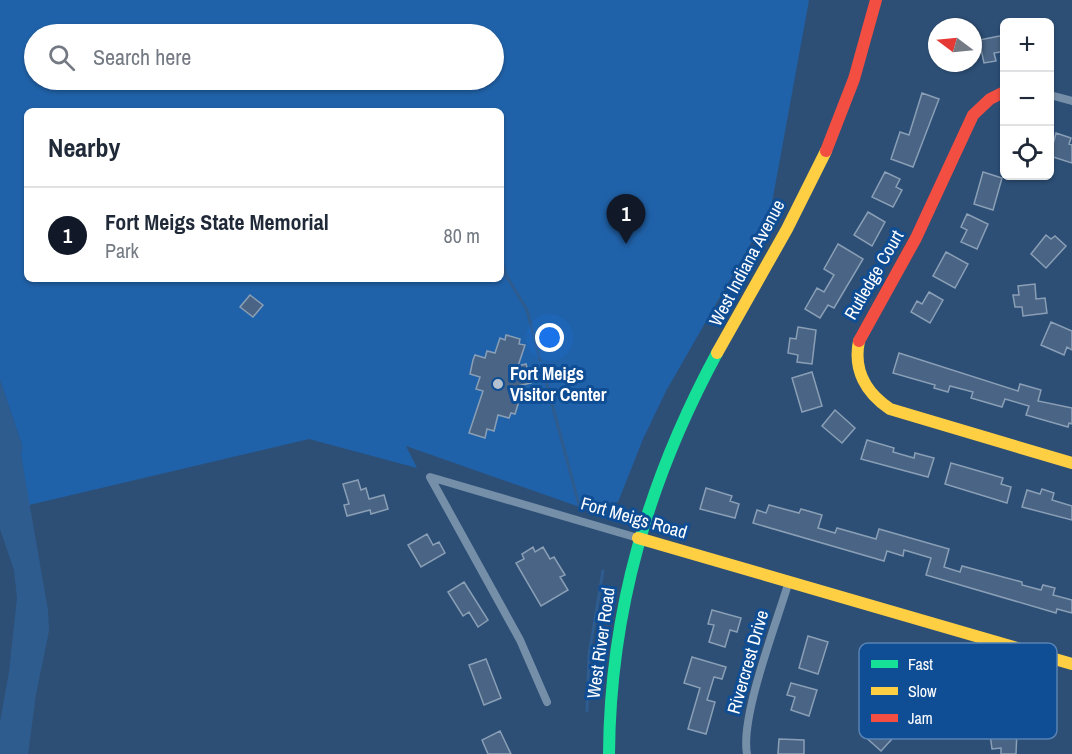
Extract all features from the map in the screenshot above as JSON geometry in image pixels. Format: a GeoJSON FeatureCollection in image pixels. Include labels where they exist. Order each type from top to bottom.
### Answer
{"type":"FeatureCollection","features":[{"type":"Feature","properties":{"kind":"street","name":"West Indiana Avenue"},"geometry":{"type":"LineString","coordinates":[[638,538],[656,484],[685,417],[823,156],[856,75],[876,0]]}},
{"type":"Feature","properties":{"kind":"street","name":"Rutledge Court"},"geometry":{"type":"LineString","coordinates":[[1000,95],[983,104],[966,127],[926,220],[860,334],[857,366],[862,381],[871,395],[890,409],[1072,463]]}},
{"type":"Feature","properties":{"kind":"street"},"geometry":{"type":"LineString","coordinates":[[1054,96],[1072,101]]}},
{"type":"Feature","properties":{"kind":"street","name":"Fort Meigs Road"},"geometry":{"type":"LineString","coordinates":[[547,702],[520,640],[430,477],[1000,643]]}},
{"type":"Feature","properties":{"kind":"street","name":"West River Road"},"geometry":{"type":"LineString","coordinates":[[609,754],[609,706],[615,646],[638,538]]}},
{"type":"Feature","properties":{"kind":"street","name":"Rivercrest Drive"},"geometry":{"type":"LineString","coordinates":[[747,754],[745,738],[749,713],[789,581]]}},
{"type":"Feature","properties":{"kind":"street","name":"Fort Meigs Road"},"geometry":{"type":"LineString","coordinates":[[1057,660],[1072,664]]}},
{"type":"Feature","properties":{"kind":"shaded area"},"geometry":{"type":"Polygon","coordinates":[[[0,0],[809,0],[771,208],[666,391],[643,439],[618,502],[577,506],[406,446],[417,468],[309,439],[29,505],[21,455],[22,445],[0,380],[0,0]]]}},
{"type":"Feature","properties":{"kind":"shaded area"},"geometry":{"type":"Polygon","coordinates":[[[0,380],[22,445],[21,455],[48,610],[49,631],[36,694],[28,754],[0,754],[0,722],[9,672],[17,598],[14,570],[0,529],[0,380]]]}},
{"type":"Feature","properties":{"kind":"building"},"geometry":{"type":"Polygon","coordinates":[[[1000,36],[1000,52],[994,53],[996,61],[984,63],[982,39],[1000,36]]]}},
{"type":"Feature","properties":{"kind":"building"},"geometry":{"type":"Polygon","coordinates":[[[922,93],[939,99],[913,167],[891,159],[900,132],[909,135],[922,93]]]}},
{"type":"Feature","properties":{"kind":"building"},"geometry":{"type":"Polygon","coordinates":[[[1056,133],[1071,138],[1069,144],[1072,145],[1072,163],[1054,157],[1056,133]]]}},
{"type":"Feature","properties":{"kind":"building"},"geometry":{"type":"Polygon","coordinates":[[[885,172],[900,179],[896,187],[902,190],[893,207],[872,197],[885,172]]]}},
{"type":"Feature","properties":{"kind":"building"},"geometry":{"type":"Polygon","coordinates":[[[983,172],[1000,177],[1001,180],[993,210],[974,204],[983,172]]]}},
{"type":"Feature","properties":{"kind":"building"},"geometry":{"type":"Polygon","coordinates":[[[868,212],[885,222],[872,246],[854,235],[868,212]]]}},
{"type":"Feature","properties":{"kind":"building"},"geometry":{"type":"Polygon","coordinates":[[[967,214],[988,224],[977,249],[961,242],[967,230],[961,227],[967,214]]]}},
{"type":"Feature","properties":{"kind":"building"},"geometry":{"type":"Polygon","coordinates":[[[1046,235],[1051,239],[1055,236],[1066,246],[1046,268],[1031,254],[1046,235]]]}},
{"type":"Feature","properties":{"kind":"building"},"geometry":{"type":"Polygon","coordinates":[[[838,244],[863,259],[834,308],[828,305],[820,318],[805,309],[817,288],[824,292],[834,275],[824,269],[838,244]]]}},
{"type":"Feature","properties":{"kind":"building"},"geometry":{"type":"Polygon","coordinates":[[[946,252],[968,264],[955,288],[933,276],[946,252]]]}},
{"type":"Feature","properties":{"kind":"building"},"geometry":{"type":"Polygon","coordinates":[[[1035,284],[1036,299],[1045,298],[1047,313],[1023,316],[1022,307],[1015,307],[1013,295],[1019,295],[1018,286],[1035,284]]]}},
{"type":"Feature","properties":{"kind":"building"},"geometry":{"type":"Polygon","coordinates":[[[929,292],[943,300],[930,323],[911,312],[917,301],[922,304],[929,292]]]}},
{"type":"Feature","properties":{"kind":"building"},"geometry":{"type":"Polygon","coordinates":[[[250,295],[263,305],[253,317],[240,307],[250,295]]]}},
{"type":"Feature","properties":{"kind":"building"},"geometry":{"type":"Polygon","coordinates":[[[1051,322],[1072,331],[1072,350],[1067,347],[1064,355],[1041,345],[1051,322]]]}},
{"type":"Feature","properties":{"kind":"building"},"geometry":{"type":"Polygon","coordinates":[[[798,327],[816,330],[812,364],[797,362],[798,355],[788,353],[790,338],[796,339],[798,327]]]}},
{"type":"Feature","properties":{"kind":"building","name":"Fort Meigs Visitor Center"},"geometry":{"type":"Polygon","coordinates":[[[506,335],[520,339],[519,344],[525,345],[518,366],[526,364],[531,383],[518,386],[514,400],[519,401],[515,414],[511,413],[509,418],[498,415],[494,431],[487,429],[485,438],[469,433],[483,391],[476,389],[480,377],[470,374],[475,355],[485,358],[487,351],[495,353],[500,338],[505,340],[506,335]]]}},
{"type":"Feature","properties":{"kind":"building"},"geometry":{"type":"Polygon","coordinates":[[[899,353],[1018,391],[1020,384],[1041,390],[1038,401],[1072,408],[1072,424],[1069,423],[1068,427],[1026,415],[1029,406],[1005,399],[1002,407],[971,398],[973,392],[950,386],[948,392],[934,388],[935,385],[893,373],[899,353]]]}},
{"type":"Feature","properties":{"kind":"building"},"geometry":{"type":"Polygon","coordinates":[[[812,372],[822,406],[802,412],[792,378],[812,372]]]}},
{"type":"Feature","properties":{"kind":"building"},"geometry":{"type":"Polygon","coordinates":[[[835,410],[855,428],[842,443],[822,426],[835,410]]]}},
{"type":"Feature","properties":{"kind":"building"},"geometry":{"type":"Polygon","coordinates":[[[867,440],[894,448],[893,452],[914,458],[915,453],[934,458],[928,477],[861,459],[867,440]]]}},
{"type":"Feature","properties":{"kind":"building"},"geometry":{"type":"Polygon","coordinates":[[[951,463],[1003,478],[1001,484],[1011,487],[1007,503],[945,484],[951,463]]]}},
{"type":"Feature","properties":{"kind":"building"},"geometry":{"type":"Polygon","coordinates":[[[358,480],[361,490],[366,488],[369,499],[384,495],[388,509],[371,514],[370,510],[347,516],[344,505],[349,504],[343,484],[358,480]]]}},
{"type":"Feature","properties":{"kind":"building"},"geometry":{"type":"Polygon","coordinates":[[[706,488],[732,496],[730,501],[739,504],[735,518],[700,509],[706,488]]]}},
{"type":"Feature","properties":{"kind":"building"},"geometry":{"type":"Polygon","coordinates":[[[1042,489],[1054,493],[1052,500],[1072,506],[1072,520],[1022,507],[1027,490],[1040,494],[1042,489]]]}},
{"type":"Feature","properties":{"kind":"building"},"geometry":{"type":"Polygon","coordinates":[[[769,505],[799,513],[801,509],[822,515],[818,528],[835,533],[837,528],[876,539],[879,529],[949,549],[944,567],[960,572],[962,566],[1022,582],[1022,585],[1041,590],[1043,585],[1055,588],[1053,595],[1072,600],[1072,613],[1057,609],[1056,613],[926,575],[931,558],[904,550],[903,556],[887,551],[884,561],[753,523],[757,510],[766,513],[769,505]]]}},
{"type":"Feature","properties":{"kind":"building"},"geometry":{"type":"Polygon","coordinates":[[[427,534],[433,545],[439,542],[445,553],[421,567],[408,545],[427,534]]]}},
{"type":"Feature","properties":{"kind":"building"},"geometry":{"type":"Polygon","coordinates":[[[533,547],[535,552],[543,547],[550,559],[554,557],[565,575],[560,577],[568,590],[541,606],[516,563],[524,559],[522,554],[533,547]]]}},
{"type":"Feature","properties":{"kind":"building"},"geometry":{"type":"Polygon","coordinates":[[[464,582],[488,620],[478,627],[469,612],[463,616],[448,592],[464,582]]]}},
{"type":"Feature","properties":{"kind":"building"},"geometry":{"type":"Polygon","coordinates":[[[712,610],[741,618],[737,632],[730,630],[725,647],[709,642],[714,625],[708,624],[712,610]]]}},
{"type":"Feature","properties":{"kind":"building"},"geometry":{"type":"Polygon","coordinates":[[[808,636],[828,642],[818,674],[799,668],[808,636]]]}},
{"type":"Feature","properties":{"kind":"building"},"geometry":{"type":"Polygon","coordinates":[[[692,657],[726,667],[722,679],[714,677],[707,700],[715,702],[706,734],[688,729],[700,688],[684,683],[692,657]]]}},
{"type":"Feature","properties":{"kind":"building"},"geometry":{"type":"Polygon","coordinates":[[[486,659],[501,698],[484,705],[469,665],[486,659]]]}},
{"type":"Feature","properties":{"kind":"building"},"geometry":{"type":"Polygon","coordinates":[[[791,683],[817,690],[809,716],[791,710],[795,697],[787,695],[791,683]]]}},
{"type":"Feature","properties":{"kind":"building"},"geometry":{"type":"Polygon","coordinates":[[[500,731],[511,754],[488,754],[482,740],[500,731]]]}},
{"type":"Feature","properties":{"kind":"building"},"geometry":{"type":"Polygon","coordinates":[[[779,739],[804,740],[804,754],[778,754],[779,739]]]}},
{"type":"Feature","properties":{"kind":"building"},"geometry":{"type":"Polygon","coordinates":[[[868,739],[892,739],[881,751],[868,739]]]}},
{"type":"Feature","properties":{"kind":"building"},"geometry":{"type":"Polygon","coordinates":[[[991,739],[1017,739],[1016,754],[1001,754],[1001,748],[992,749],[991,739]]]}},
{"type":"Feature","properties":{"kind":"waterway"},"geometry":{"type":"LineString","coordinates":[[504,269],[527,310],[540,360]]}},
{"type":"Feature","properties":{"kind":"waterway"},"geometry":{"type":"LineString","coordinates":[[546,381],[580,509]]}},
{"type":"Feature","properties":{"kind":"waterway"},"geometry":{"type":"LineString","coordinates":[[587,711],[589,655],[603,571]]}},
{"type":"Feature","properties":{"kind":"traffic: fast"},"geometry":{"type":"LineString","coordinates":[[609,754],[611,701],[617,648],[638,547],[653,497],[672,449],[717,353]]}},
{"type":"Feature","properties":{"kind":"traffic: slow"},"geometry":{"type":"LineString","coordinates":[[717,353],[787,229],[826,151]]}},
{"type":"Feature","properties":{"kind":"traffic: slow"},"geometry":{"type":"LineString","coordinates":[[859,341],[858,362],[863,380],[874,396],[890,409],[1072,463]]}},
{"type":"Feature","properties":{"kind":"traffic: slow"},"geometry":{"type":"LineString","coordinates":[[638,538],[1000,643]]}},
{"type":"Feature","properties":{"kind":"traffic: slow"},"geometry":{"type":"LineString","coordinates":[[1057,660],[1072,664]]}},
{"type":"Feature","properties":{"kind":"traffic: jam"},"geometry":{"type":"LineString","coordinates":[[826,151],[854,79],[876,0]]}},
{"type":"Feature","properties":{"kind":"traffic: jam"},"geometry":{"type":"LineString","coordinates":[[859,341],[916,238],[973,115],[990,99],[1000,94]]}},
{"type":"Feature","properties":{"kind":"place","name":"Fort Meigs State Memorial"},"geometry":{"type":"Point","coordinates":[626,244]}},
{"type":"Feature","properties":{"kind":"place","name":"Fort Meigs Visitor Center"},"geometry":{"type":"Point","coordinates":[498,384]}}]}
